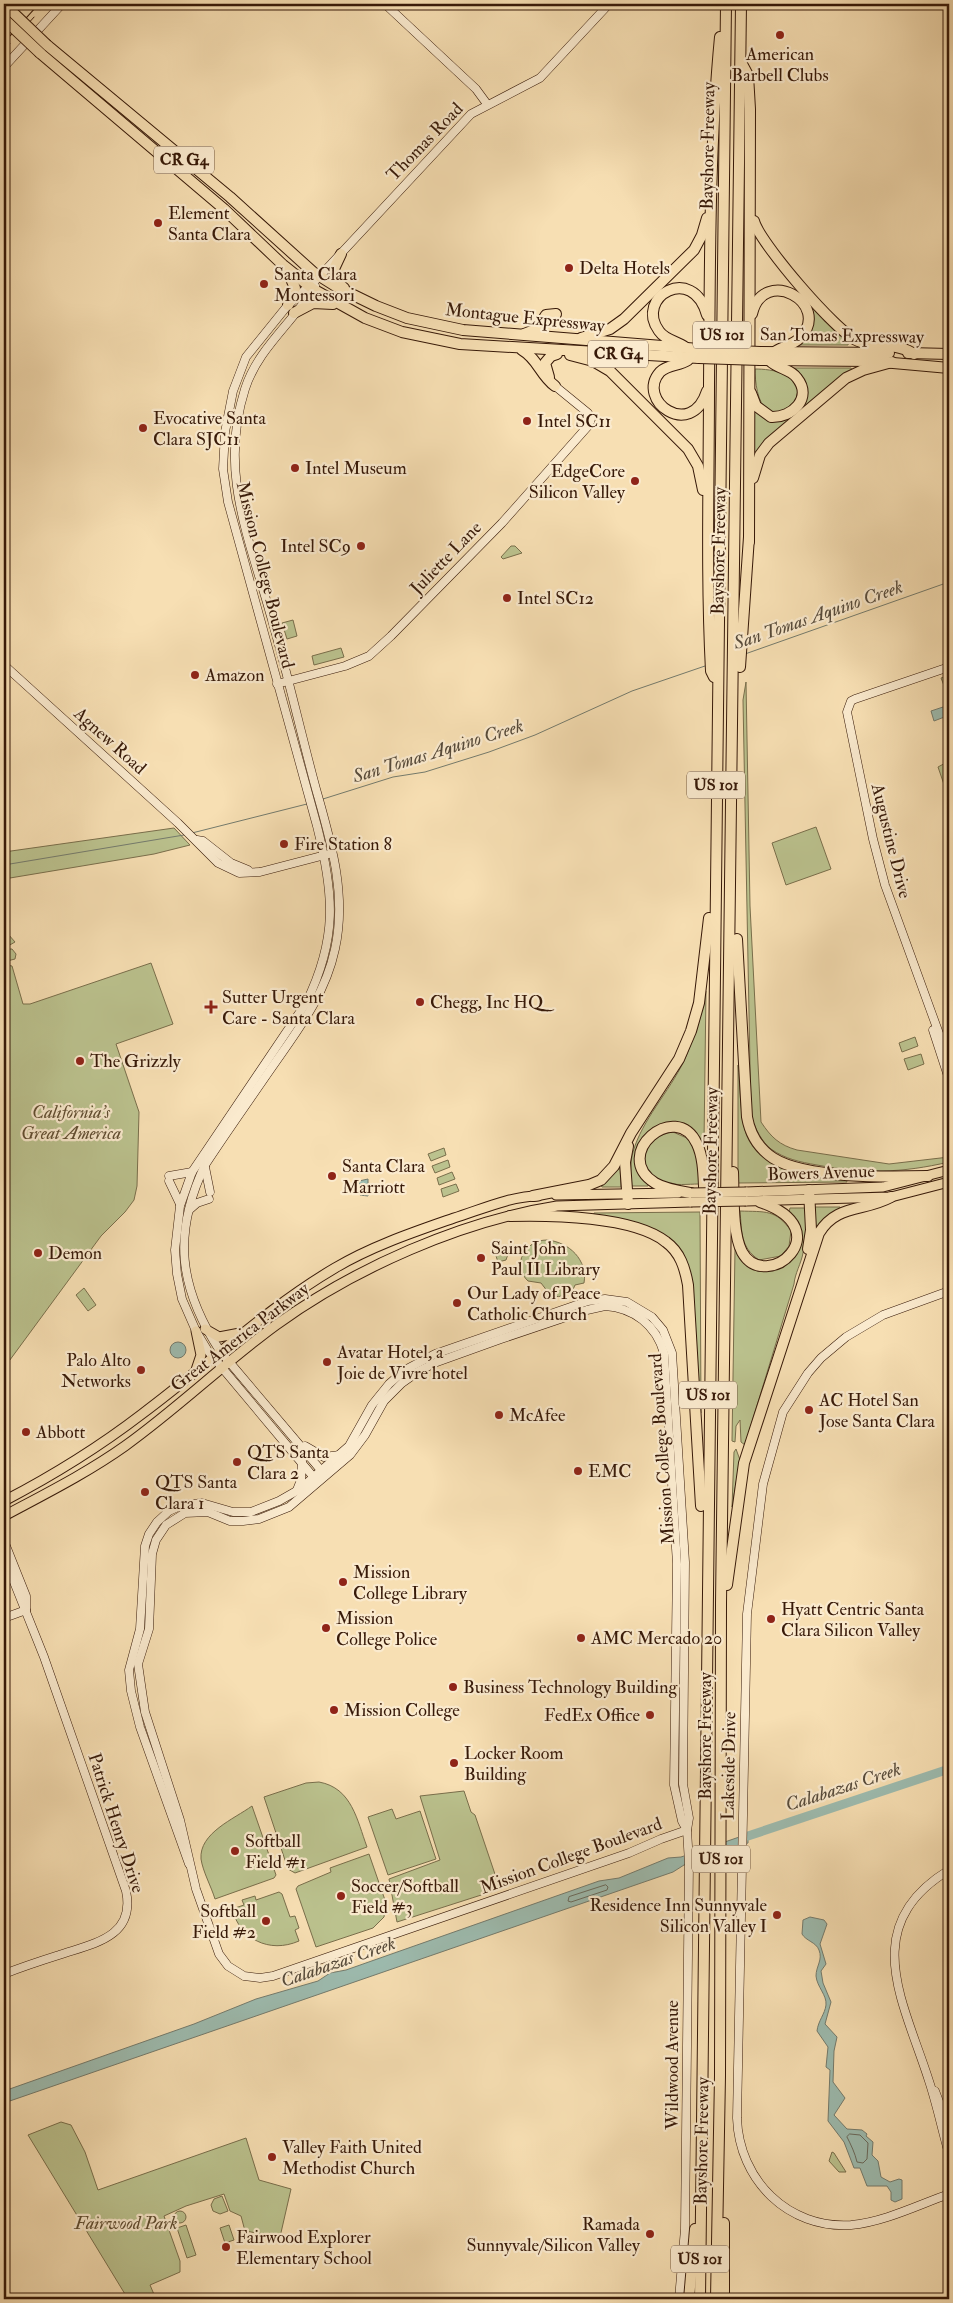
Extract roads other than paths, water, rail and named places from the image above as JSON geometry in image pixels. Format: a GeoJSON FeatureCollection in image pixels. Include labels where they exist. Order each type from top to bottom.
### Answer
{"type":"FeatureCollection","features":[{"type":"Feature","properties":{"kind":"highway","name":"Montague Expressway"},"geometry":{"type":"LineString","coordinates":[[4,4],[47,45],[230,197],[291,254],[319,277],[348,292],[376,306],[429,324],[463,330],[694,353]]}},
{"type":"Feature","properties":{"kind":"highway","name":"Bayshore Freeway"},"geometry":{"type":"LineString","coordinates":[[700,2299],[718,684],[714,649],[726,4]]}},
{"type":"Feature","properties":{"kind":"highway","name":"Bayshore Freeway"},"geometry":{"type":"LineString","coordinates":[[716,2299],[719,2155],[721,1603],[730,907],[733,718],[738,645],[742,4]]}},
{"type":"Feature","properties":{"kind":"highway","name":"Montague Expressway"},"geometry":{"type":"LineString","coordinates":[[4,20],[224,209],[283,265],[338,305],[365,318],[424,338],[460,344],[519,349],[734,355]]}},
{"type":"Feature","properties":{"kind":"highway"},"geometry":{"type":"LineString","coordinates":[[576,340],[602,332],[618,324],[694,250],[702,235],[706,220],[712,155],[720,32],[726,21]]}},
{"type":"Feature","properties":{"kind":"highway"},"geometry":{"type":"LineString","coordinates":[[741,62],[748,75],[751,198],[748,542]]}},
{"type":"Feature","properties":{"kind":"highway"},"geometry":{"type":"LineString","coordinates":[[707,590],[712,155]]}},
{"type":"Feature","properties":{"kind":"highway"},"geometry":{"type":"LineString","coordinates":[[751,198],[754,221],[760,235],[841,330],[859,341],[879,346],[907,349],[914,354]]}},
{"type":"Feature","properties":{"kind":"highway"},"geometry":{"type":"LineString","coordinates":[[341,254],[334,269],[334,275],[348,292]]}},
{"type":"Feature","properties":{"kind":"highway"},"geometry":{"type":"LineString","coordinates":[[283,265],[295,288],[291,309],[313,302],[338,305]]}},
{"type":"Feature","properties":{"kind":"highway"},"geometry":{"type":"LineString","coordinates":[[709,328],[705,307],[698,295],[688,290],[677,288],[661,295],[654,308],[656,326],[666,338],[680,343],[694,353],[665,368],[658,375],[654,392],[659,403],[671,413],[681,415],[691,413],[702,404],[709,383]]}},
{"type":"Feature","properties":{"kind":"highway"},"geometry":{"type":"LineString","coordinates":[[749,388],[756,406],[765,414],[782,417],[793,412],[798,407],[802,394],[800,381],[794,374],[776,366],[766,356],[796,341],[804,333],[808,318],[802,301],[790,292],[777,290],[770,292],[756,304],[750,322]]}},
{"type":"Feature","properties":{"kind":"highway"},"geometry":{"type":"LineString","coordinates":[[516,336],[535,331],[546,315],[556,314],[549,319],[546,325],[556,338]]}},
{"type":"Feature","properties":{"kind":"highway"},"geometry":{"type":"LineString","coordinates":[[519,349],[533,356],[546,379],[556,386]]}},
{"type":"Feature","properties":{"kind":"highway"},"geometry":{"type":"LineString","coordinates":[[545,350],[557,354],[581,357],[604,367],[693,454],[702,483],[707,590],[714,649]]}},
{"type":"Feature","properties":{"kind":"highway"},"geometry":{"type":"LineString","coordinates":[[556,386],[545,368],[547,359],[557,354]]}},
{"type":"Feature","properties":{"kind":"highway","name":"San Tomas Expressway"},"geometry":{"type":"LineString","coordinates":[[766,356],[949,354]]}},
{"type":"Feature","properties":{"kind":"highway","name":"San Tomas Expressway"},"geometry":{"type":"LineString","coordinates":[[734,355],[892,362],[949,368]]}},
{"type":"Feature","properties":{"kind":"highway"},"geometry":{"type":"LineString","coordinates":[[738,645],[753,480],[760,455],[764,449],[846,378],[863,370],[892,362]]}},
{"type":"Feature","properties":{"kind":"highway"},"geometry":{"type":"LineString","coordinates":[[533,1196],[589,1185],[601,1180],[614,1166],[631,1133],[679,1059],[691,1031],[699,1003],[708,922],[715,900]]}},
{"type":"Feature","properties":{"kind":"highway"},"geometry":{"type":"LineString","coordinates":[[730,907],[736,929],[747,1117],[756,1142],[773,1158],[800,1168],[868,1177],[928,1176]]}},
{"type":"Feature","properties":{"kind":"highway"},"geometry":{"type":"LineString","coordinates":[[728,1064],[734,1210],[742,1252],[751,1261],[761,1266],[776,1264],[785,1260],[792,1253],[797,1241],[796,1229],[786,1214],[760,1202]]}},
{"type":"Feature","properties":{"kind":"highway"},"geometry":{"type":"LineString","coordinates":[[691,1198],[656,1184],[643,1170],[640,1160],[642,1149],[647,1139],[655,1132],[666,1128],[678,1128],[688,1133],[697,1144],[702,1167],[710,1273]]}},
{"type":"Feature","properties":{"kind":"highway"},"geometry":{"type":"LineString","coordinates":[[628,1204],[625,1162],[631,1133]]}},
{"type":"Feature","properties":{"kind":"highway"},"geometry":{"type":"LineString","coordinates":[[804,1273],[811,1230],[809,1195]]}},
{"type":"Feature","properties":{"kind":"highway"},"geometry":{"type":"LineString","coordinates":[[721,1603],[727,1584],[744,1463],[818,1233],[825,1222],[842,1212],[881,1202],[891,1197]]}},
{"type":"Feature","properties":{"kind":"highway"},"geometry":{"type":"LineString","coordinates":[[510,1216],[576,1217],[640,1228],[667,1242],[680,1257],[688,1285],[700,1492],[701,1545],[707,1555]]}},
{"type":"Feature","properties":{"kind":"highway"},"geometry":{"type":"LineString","coordinates":[[719,2155],[724,2182],[724,2299]]}},
{"type":"Feature","properties":{"kind":"highway"},"geometry":{"type":"LineString","coordinates":[[689,2299],[694,2231],[701,2219]]}},
{"type":"Feature","properties":{"kind":"main road"},"geometry":{"type":"LineString","coordinates":[[4,20],[20,4]]}},
{"type":"Feature","properties":{"kind":"main road"},"geometry":{"type":"LineString","coordinates":[[4,35],[32,4]]}},
{"type":"Feature","properties":{"kind":"main road","name":"Bowers Avenue"},"geometry":{"type":"LineString","coordinates":[[746,1197],[760,1202],[883,1187],[949,1170]]}},
{"type":"Feature","properties":{"kind":"main road","name":"Bowers Avenue"},"geometry":{"type":"LineString","coordinates":[[691,1198],[809,1195],[891,1197],[949,1182]]}},
{"type":"Feature","properties":{"kind":"main road","name":"Great America Parkway"},"geometry":{"type":"LineString","coordinates":[[4,1501],[94,1448],[143,1414],[241,1333],[292,1295],[336,1267],[386,1243],[479,1210],[533,1196],[627,1192],[691,1198]]}},
{"type":"Feature","properties":{"kind":"main road","name":"Great America Parkway"},"geometry":{"type":"LineString","coordinates":[[4,1516],[60,1486],[122,1448],[229,1361],[302,1307],[391,1258],[510,1216],[557,1206],[628,1204],[691,1198]]}},
{"type":"Feature","properties":{"kind":"main road"},"geometry":{"type":"LineString","coordinates":[[205,1329],[219,1337],[241,1333]]}},
{"type":"Feature","properties":{"kind":"main road"},"geometry":{"type":"LineString","coordinates":[[194,1372],[201,1355],[196,1331]]}},
{"type":"Feature","properties":{"kind":"street"},"geometry":{"type":"LineString","coordinates":[[4,67],[62,4]]}},
{"type":"Feature","properties":{"kind":"street"},"geometry":{"type":"LineString","coordinates":[[385,4],[476,89],[487,104]]}},
{"type":"Feature","properties":{"kind":"street","name":"Thomas Road"},"geometry":{"type":"LineString","coordinates":[[319,277],[471,114],[544,74],[609,4]]}},
{"type":"Feature","properties":{"kind":"street","name":"Mission College Boulevard"},"geometry":{"type":"LineString","coordinates":[[316,1480],[302,1461],[212,1357],[196,1331],[186,1311],[177,1274],[175,1241],[180,1206],[192,1172],[288,1029],[315,983],[326,951],[331,918],[331,896],[325,856],[228,502],[223,458],[227,420],[234,391],[246,358],[319,277]]}},
{"type":"Feature","properties":{"kind":"street","name":"Mission College Boulevard"},"geometry":{"type":"LineString","coordinates":[[291,309],[256,364],[245,386],[234,446],[235,479],[240,507],[334,853],[338,876],[340,913],[336,948],[322,992],[205,1165],[195,1188],[188,1212],[184,1242],[185,1268],[194,1304],[205,1329],[220,1351],[324,1473]]}},
{"type":"Feature","properties":{"kind":"street","name":"Juliette Lane"},"geometry":{"type":"LineString","coordinates":[[278,684],[345,666],[369,656],[502,523],[589,425],[591,418],[588,413],[556,386]]}},
{"type":"Feature","properties":{"kind":"street","name":"Agnew Road"},"geometry":{"type":"LineString","coordinates":[[4,665],[196,840],[203,841],[231,863],[253,872],[267,871],[334,853]]}},
{"type":"Feature","properties":{"kind":"street","name":"Augustine Drive"},"geometry":{"type":"LineString","coordinates":[[949,667],[851,701],[847,709],[847,718],[876,852],[891,904],[949,1061]]}},
{"type":"Feature","properties":{"kind":"street","name":"Augustine Drive"},"geometry":{"type":"LineString","coordinates":[[920,985],[921,996],[949,1079]]}},
{"type":"Feature","properties":{"kind":"street"},"geometry":{"type":"LineString","coordinates":[[188,1212],[197,1203],[209,1196],[205,1165]]}},
{"type":"Feature","properties":{"kind":"street"},"geometry":{"type":"LineString","coordinates":[[180,1206],[169,1178],[192,1172]]}},
{"type":"Feature","properties":{"kind":"street","name":"Lakeside Drive"},"geometry":{"type":"LineString","coordinates":[[949,1291],[883,1315],[846,1338],[821,1358],[808,1373],[783,1412],[763,1484],[747,1614],[737,2118],[742,2153],[757,2181],[781,2205],[806,2218],[830,2224],[864,2223],[949,2194]]}},
{"type":"Feature","properties":{"kind":"street","name":"Mission College Boulevard"},"geometry":{"type":"LineString","coordinates":[[324,1473],[349,1446],[372,1405],[389,1384],[405,1370],[428,1357],[596,1299],[627,1302],[645,1311],[656,1321],[667,1338],[672,1353],[681,1472],[685,1581],[682,1784],[689,1818],[687,1830]]}},
{"type":"Feature","properties":{"kind":"street","name":"Mission College Boulevard"},"geometry":{"type":"LineString","coordinates":[[190,1866],[190,1856],[180,1820],[145,1712],[138,1671],[149,1630],[152,1554],[156,1540],[166,1525],[185,1513],[208,1512],[238,1521],[259,1519],[289,1507],[316,1480],[355,1449],[387,1398],[408,1378],[428,1366],[596,1308],[617,1308],[632,1312],[646,1322],[657,1335],[663,1348],[667,1381],[676,1554],[674,1785],[682,1821],[687,1830]]}},
{"type":"Feature","properties":{"kind":"street"},"geometry":{"type":"LineString","coordinates":[[297,1440],[320,1456],[340,1455]]}},
{"type":"Feature","properties":{"kind":"street"},"geometry":{"type":"LineString","coordinates":[[297,1490],[301,1480],[302,1461]]}},
{"type":"Feature","properties":{"kind":"street","name":"Mission College Boulevard"},"geometry":{"type":"LineString","coordinates":[[316,1480],[279,1501],[251,1512],[233,1512],[202,1502],[182,1505],[169,1512],[157,1522],[148,1534],[144,1546],[140,1629],[129,1670],[131,1691],[142,1734],[184,1857],[190,1866],[208,1923],[223,1960],[239,1973],[250,1978],[263,1978],[630,1853],[661,1838],[687,1830]]}},
{"type":"Feature","properties":{"kind":"street","name":"Patrick Henry Drive"},"geometry":{"type":"LineString","coordinates":[[4,1541],[26,1596],[26,1610]]}},
{"type":"Feature","properties":{"kind":"street","name":"Patrick Henry Drive"},"geometry":{"type":"LineString","coordinates":[[4,1557],[18,1598],[26,1610],[126,1891],[127,1907],[118,1929],[104,1940],[4,1974]]}},
{"type":"Feature","properties":{"kind":"street"},"geometry":{"type":"LineString","coordinates":[[4,1618],[26,1610]]}},
{"type":"Feature","properties":{"kind":"street","name":"Wildwood Avenue"},"geometry":{"type":"LineString","coordinates":[[679,2299],[685,2229],[689,1866],[687,1830]]}},
{"type":"Feature","properties":{"kind":"street"},"geometry":{"type":"LineString","coordinates":[[949,1870],[935,1879],[908,1908],[897,1935],[894,1952],[897,1988],[930,2083],[949,2128]]}},
{"type":"Feature","properties":{"kind":"street"},"geometry":{"type":"LineString","coordinates":[[930,2083],[949,2154]]}},
{"type":"Feature","properties":{"kind":"water"},"geometry":{"type":"Polygon","coordinates":[[[943,707],[947,716],[934,721],[931,711],[943,707]]]}},
{"type":"Feature","properties":{"kind":"water"},"geometry":{"type":"Polygon","coordinates":[[[368,1179],[368,1196],[360,1195],[358,1190],[359,1181],[368,1179]]]}},
{"type":"Feature","properties":{"kind":"water"},"geometry":{"type":"Polygon","coordinates":[[[175,1342],[181,1342],[186,1347],[184,1356],[175,1358],[170,1353],[170,1347],[175,1342]]]}},
{"type":"Feature","properties":{"kind":"water"},"geometry":{"type":"Polygon","coordinates":[[[748,1834],[748,1843],[684,1865],[673,1872],[4,2103],[4,2091],[194,2024],[256,1999],[318,1981],[330,1973],[346,1970],[599,1881],[619,1878],[668,1858],[681,1857],[748,1834]]]}},
{"type":"Feature","properties":{"kind":"water"},"geometry":{"type":"Polygon","coordinates":[[[810,1917],[824,1920],[827,1924],[820,1944],[826,1964],[821,1971],[823,1983],[831,2002],[825,2024],[837,2037],[834,2051],[833,2082],[845,2098],[834,2115],[847,2129],[862,2130],[867,2134],[866,2136],[873,2142],[872,2155],[878,2161],[881,2177],[890,2182],[902,2180],[902,2199],[895,2202],[891,2200],[891,2192],[887,2186],[867,2186],[860,2168],[854,2168],[844,2142],[828,2121],[830,2070],[826,2067],[828,2047],[817,2031],[826,2005],[816,1976],[820,1954],[816,1945],[802,1934],[803,1920],[810,1917]]]}},
{"type":"Feature","properties":{"kind":"waterway","name":"San Tomas Aquino Creek"},"geometry":{"type":"LineString","coordinates":[[745,654],[949,582]]}},
{"type":"Feature","properties":{"kind":"waterway","name":"San Tomas Aquino Creek"},"geometry":{"type":"LineString","coordinates":[[323,799],[393,777],[425,772],[489,752],[535,735],[632,691],[705,666]]}},
{"type":"Feature","properties":{"kind":"waterway","name":"San Tomas Aquino Creek"},"geometry":{"type":"LineString","coordinates":[[192,833],[307,804]]}},
{"type":"Feature","properties":{"kind":"waterway","name":"San Tomas Aquino Creek"},"geometry":{"type":"LineString","coordinates":[[4,865],[184,835]]}},
{"type":"Feature","properties":{"kind":"waterway","name":"Calabazas Creek"},"geometry":{"type":"LineString","coordinates":[[748,1836],[949,1769]]}},
{"type":"Feature","properties":{"kind":"railway"},"geometry":{"type":"LineString","coordinates":[[4,50],[46,4]]}},
{"type":"Feature","properties":{"kind":"place","name":"American Barbell Clubs"},"geometry":{"type":"Point","coordinates":[780,35]}},
{"type":"Feature","properties":{"kind":"place","name":"Element Santa Clara"},"geometry":{"type":"Point","coordinates":[158,223]}},
{"type":"Feature","properties":{"kind":"place","name":"Delta Hotels"},"geometry":{"type":"Point","coordinates":[569,268]}},
{"type":"Feature","properties":{"kind":"place","name":"Santa Clara Montessori"},"geometry":{"type":"Point","coordinates":[264,284]}},
{"type":"Feature","properties":{"kind":"place","name":"Intel SC11"},"geometry":{"type":"Point","coordinates":[527,421]}},
{"type":"Feature","properties":{"kind":"place","name":"Evocative Santa Clara SJC11"},"geometry":{"type":"Point","coordinates":[143,428]}},
{"type":"Feature","properties":{"kind":"place","name":"Intel Museum"},"geometry":{"type":"Point","coordinates":[295,468]}},
{"type":"Feature","properties":{"kind":"place","name":"EdgeCore Silicon Valley"},"geometry":{"type":"Point","coordinates":[635,481]}},
{"type":"Feature","properties":{"kind":"place","name":"Intel SC9"},"geometry":{"type":"Point","coordinates":[361,546]}},
{"type":"Feature","properties":{"kind":"place","name":"Intel SC12"},"geometry":{"type":"Point","coordinates":[507,598]}},
{"type":"Feature","properties":{"kind":"place","name":"Amazon"},"geometry":{"type":"Point","coordinates":[195,675]}},
{"type":"Feature","properties":{"kind":"place","name":"Fire Station 8"},"geometry":{"type":"Point","coordinates":[284,844]}},
{"type":"Feature","properties":{"kind":"place","name":"Chegg, Inc HQ"},"geometry":{"type":"Point","coordinates":[420,1002]}},
{"type":"Feature","properties":{"kind":"place","name":"Sutter Urgent Care - Santa Clara"},"geometry":{"type":"Point","coordinates":[211,1007]}},
{"type":"Feature","properties":{"kind":"place","name":"The Grizzly"},"geometry":{"type":"Point","coordinates":[80,1061]}},
{"type":"Feature","properties":{"kind":"place","name":"Santa Clara Marriott"},"geometry":{"type":"Point","coordinates":[332,1176]}},
{"type":"Feature","properties":{"kind":"place","name":"Demon"},"geometry":{"type":"Point","coordinates":[38,1253]}},
{"type":"Feature","properties":{"kind":"place","name":"Saint John Paul II Library"},"geometry":{"type":"Point","coordinates":[481,1258]}},
{"type":"Feature","properties":{"kind":"place","name":"Our Lady of Peace Catholic Church"},"geometry":{"type":"Point","coordinates":[457,1303]}},
{"type":"Feature","properties":{"kind":"place","name":"Avatar Hotel, a Joie de Vivre hotel"},"geometry":{"type":"Point","coordinates":[327,1362]}},
{"type":"Feature","properties":{"kind":"place","name":"Palo Alto Networks"},"geometry":{"type":"Point","coordinates":[141,1370]}},
{"type":"Feature","properties":{"kind":"place","name":"AC Hotel San Jose Santa Clara"},"geometry":{"type":"Point","coordinates":[809,1410]}},
{"type":"Feature","properties":{"kind":"place","name":"McAfee"},"geometry":{"type":"Point","coordinates":[499,1415]}},
{"type":"Feature","properties":{"kind":"place","name":"Abbott"},"geometry":{"type":"Point","coordinates":[26,1432]}},
{"type":"Feature","properties":{"kind":"place","name":"QTS Santa Clara 2"},"geometry":{"type":"Point","coordinates":[237,1462]}},
{"type":"Feature","properties":{"kind":"place","name":"EMC"},"geometry":{"type":"Point","coordinates":[578,1471]}},
{"type":"Feature","properties":{"kind":"place","name":"QTS Santa Clara 1"},"geometry":{"type":"Point","coordinates":[145,1492]}},
{"type":"Feature","properties":{"kind":"place","name":"Mission College Library"},"geometry":{"type":"Point","coordinates":[343,1582]}},
{"type":"Feature","properties":{"kind":"place","name":"Hyatt Centric Santa Clara Silicon Valley"},"geometry":{"type":"Point","coordinates":[771,1619]}},
{"type":"Feature","properties":{"kind":"place","name":"Mission College Police"},"geometry":{"type":"Point","coordinates":[326,1628]}},
{"type":"Feature","properties":{"kind":"place","name":"AMC Mercado 20"},"geometry":{"type":"Point","coordinates":[581,1638]}},
{"type":"Feature","properties":{"kind":"place","name":"Business Technology Building"},"geometry":{"type":"Point","coordinates":[453,1687]}},
{"type":"Feature","properties":{"kind":"place","name":"Mission College"},"geometry":{"type":"Point","coordinates":[334,1710]}},
{"type":"Feature","properties":{"kind":"place","name":"FedEx Office"},"geometry":{"type":"Point","coordinates":[650,1715]}},
{"type":"Feature","properties":{"kind":"place","name":"Locker Room Building"},"geometry":{"type":"Point","coordinates":[454,1763]}},
{"type":"Feature","properties":{"kind":"place","name":"Softball Field #1"},"geometry":{"type":"Point","coordinates":[235,1851]}},
{"type":"Feature","properties":{"kind":"place","name":"Soccer/Softball Field #3"},"geometry":{"type":"Point","coordinates":[341,1896]}},
{"type":"Feature","properties":{"kind":"place","name":"Residence Inn Sunnyvale Silicon Valley I"},"geometry":{"type":"Point","coordinates":[777,1915]}},
{"type":"Feature","properties":{"kind":"place","name":"Softball Field #2"},"geometry":{"type":"Point","coordinates":[266,1921]}},
{"type":"Feature","properties":{"kind":"place","name":"Valley Faith United Methodist Church"},"geometry":{"type":"Point","coordinates":[272,2157]}},
{"type":"Feature","properties":{"kind":"place","name":"Ramada Sunnyvale/Silicon Valley"},"geometry":{"type":"Point","coordinates":[650,2234]}},
{"type":"Feature","properties":{"kind":"place","name":"Fairwood Explorer Elementary School"},"geometry":{"type":"Point","coordinates":[226,2247]}},
{"type":"Feature","properties":{"kind":"park label","name":"California's Great America"},"geometry":{"type":"Point","coordinates":[71,1122]}},
{"type":"Feature","properties":{"kind":"park label","name":"Fairwood Park"},"geometry":{"type":"Point","coordinates":[126,2223]}}]}
